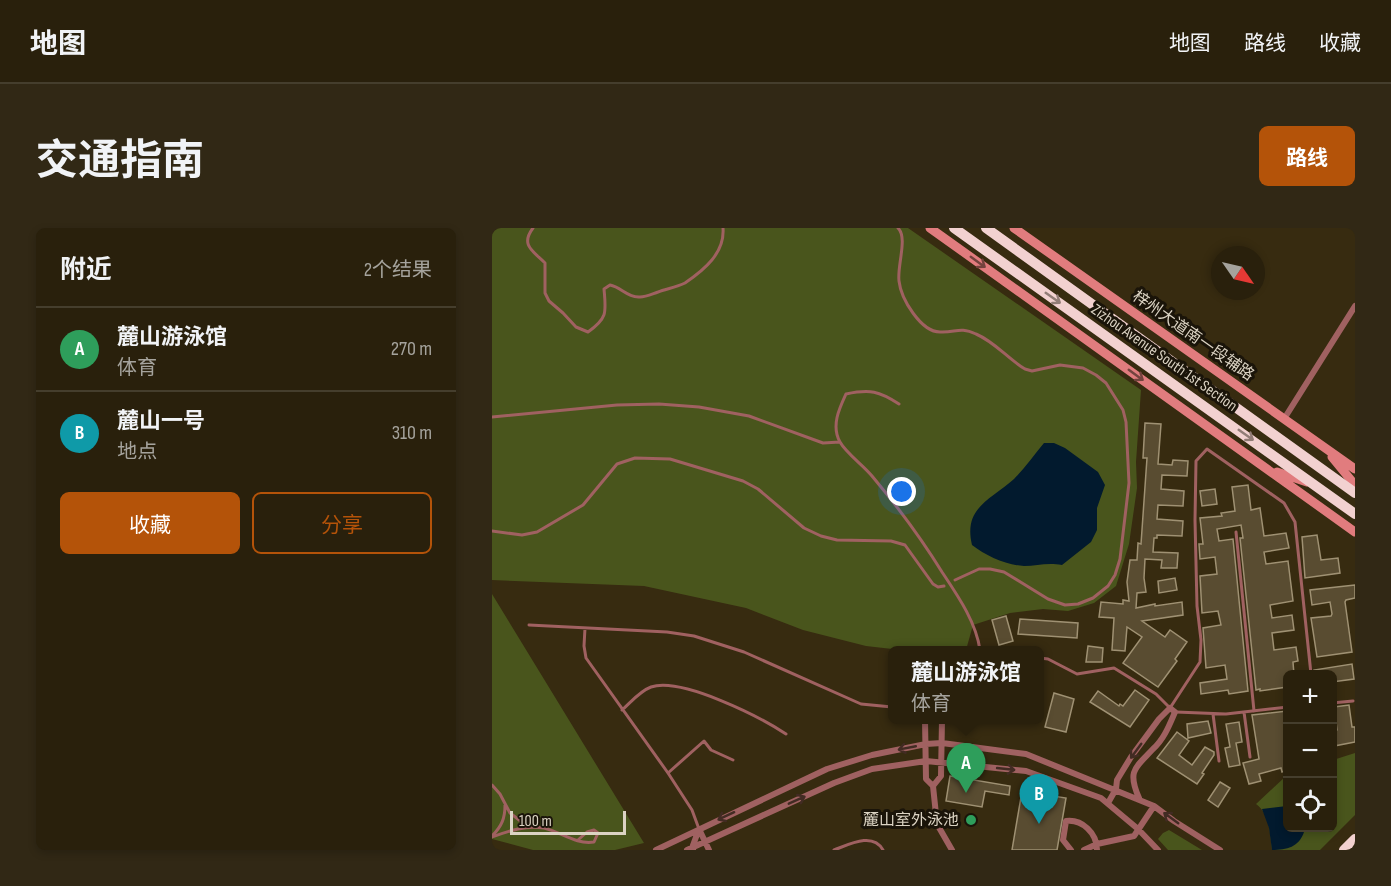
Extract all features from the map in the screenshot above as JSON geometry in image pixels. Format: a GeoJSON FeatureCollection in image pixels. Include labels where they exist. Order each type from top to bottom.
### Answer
{"type":"FeatureCollection","features":[{"type":"Feature","properties":{"kind":"highway","name":"Zizhou Avenue South 1st Section"},"geometry":{"type":"LineString","coordinates":[[954,228],[1355,514]]}},
{"type":"Feature","properties":{"kind":"highway","name":"Zizhou Avenue South 1st Section"},"geometry":{"type":"LineString","coordinates":[[986,228],[1355,493]]}},
{"type":"Feature","properties":{"kind":"highway"},"geometry":{"type":"LineString","coordinates":[[1344,850],[1355,839]]}},
{"type":"Feature","properties":{"kind":"main road"},"geometry":{"type":"LineString","coordinates":[[930,228],[1355,532]]}},
{"type":"Feature","properties":{"kind":"main road","name":"梓州大道南一段辅路"},"geometry":{"type":"LineString","coordinates":[[1014,228],[1355,469]]}},
{"type":"Feature","properties":{"kind":"main road"},"geometry":{"type":"LineString","coordinates":[[1322,446],[1355,485]]}},
{"type":"Feature","properties":{"kind":"main road"},"geometry":{"type":"LineString","coordinates":[[1269,469],[1317,485],[1338,519]]}},
{"type":"Feature","properties":{"kind":"street"},"geometry":{"type":"LineString","coordinates":[[1284,419],[1355,306]]}},
{"type":"Feature","properties":{"kind":"street"},"geometry":{"type":"LineString","coordinates":[[1108,803],[1116,789],[1117,780],[1148,734],[1173,710]]}},
{"type":"Feature","properties":{"kind":"street"},"geometry":{"type":"LineString","coordinates":[[1140,799],[1133,785],[1133,774],[1141,760],[1168,729],[1173,710]]}},
{"type":"Feature","properties":{"kind":"street"},"geometry":{"type":"LineString","coordinates":[[925,724],[926,779],[933,786],[937,824],[951,850]]}},
{"type":"Feature","properties":{"kind":"street"},"geometry":{"type":"LineString","coordinates":[[933,786],[941,776],[942,724]]}},
{"type":"Feature","properties":{"kind":"street"},"geometry":{"type":"LineString","coordinates":[[1148,734],[1154,736],[1158,743]]}},
{"type":"Feature","properties":{"kind":"street"},"geometry":{"type":"LineString","coordinates":[[656,850],[827,770],[872,755],[942,743],[1026,754],[1140,799],[1220,850]]}},
{"type":"Feature","properties":{"kind":"street"},"geometry":{"type":"LineString","coordinates":[[690,849],[834,783],[872,769],[926,761],[1026,771],[1101,798],[1138,829],[1158,850]]}},
{"type":"Feature","properties":{"kind":"street"},"geometry":{"type":"LineString","coordinates":[[1084,850],[1134,836],[1154,806]]}},
{"type":"Feature","properties":{"kind":"street"},"geometry":{"type":"LineString","coordinates":[[1071,850],[1063,840],[1066,820],[1074,820],[1083,824],[1097,847]]}},
{"type":"Feature","properties":{"kind":"street"},"geometry":{"type":"LineString","coordinates":[[699,829],[709,850]]}},
{"type":"Feature","properties":{"kind":"street"},"geometry":{"type":"LineString","coordinates":[[690,849],[699,829]]}},
{"type":"Feature","properties":{"kind":"lane"},"geometry":{"type":"LineString","coordinates":[[533,228],[528,234],[527,241],[530,249],[545,263],[545,293],[549,301],[576,327],[588,332],[604,319],[606,312],[604,289],[610,285],[616,286],[631,296],[641,297],[683,284],[714,258],[720,249],[723,228]]}},
{"type":"Feature","properties":{"kind":"lane"},"geometry":{"type":"LineString","coordinates":[[898,228],[903,236],[899,282],[903,297],[922,323],[939,332],[960,329],[975,334],[1025,369],[1032,371],[1060,365],[1083,368],[1106,383],[1122,410],[1126,422],[1129,483],[1120,559],[1108,586],[1093,598],[1078,604],[1065,605],[1048,599],[1004,572],[990,568],[979,569],[955,580]]}},
{"type":"Feature","properties":{"kind":"lane"},"geometry":{"type":"LineString","coordinates":[[899,404],[883,394],[864,390],[846,394],[836,424],[840,442],[870,473],[917,533],[966,611],[980,646]]}},
{"type":"Feature","properties":{"kind":"lane"},"geometry":{"type":"LineString","coordinates":[[492,417],[617,405],[659,404],[699,407],[749,416],[823,444],[840,442]]}},
{"type":"Feature","properties":{"kind":"lane"},"geometry":{"type":"LineString","coordinates":[[1173,710],[1200,662],[1201,640],[1197,606],[1194,520],[1196,460],[1207,449],[1284,503],[1295,522],[1310,670]]}},
{"type":"Feature","properties":{"kind":"lane"},"geometry":{"type":"LineString","coordinates":[[492,531],[522,535],[537,532],[583,505],[617,464],[635,458],[670,459],[743,481],[758,489],[794,520],[821,536],[837,540],[891,542],[905,545],[933,584],[938,587],[944,586]]}},
{"type":"Feature","properties":{"kind":"lane"},"geometry":{"type":"LineString","coordinates":[[1236,532],[1254,711]]}},
{"type":"Feature","properties":{"kind":"lane"},"geometry":{"type":"LineString","coordinates":[[530,626],[667,632],[717,642],[861,704],[888,707]]}},
{"type":"Feature","properties":{"kind":"lane"},"geometry":{"type":"LineString","coordinates":[[585,628],[586,658],[668,773],[692,810],[699,829]]}},
{"type":"Feature","properties":{"kind":"lane"},"geometry":{"type":"LineString","coordinates":[[1044,658],[1077,674],[1114,668],[1156,694],[1173,710],[1213,714],[1283,707]]}},
{"type":"Feature","properties":{"kind":"lane"},"geometry":{"type":"LineString","coordinates":[[622,710],[642,692],[653,686],[673,687],[706,695],[767,722],[786,734]]}},
{"type":"Feature","properties":{"kind":"lane"},"geometry":{"type":"LineString","coordinates":[[1337,702],[1353,700]]}},
{"type":"Feature","properties":{"kind":"lane"},"geometry":{"type":"LineString","coordinates":[[1244,712],[1250,757]]}},
{"type":"Feature","properties":{"kind":"lane"},"geometry":{"type":"LineString","coordinates":[[1213,714],[1219,761]]}},
{"type":"Feature","properties":{"kind":"lane"},"geometry":{"type":"LineString","coordinates":[[668,773],[704,741],[711,750],[733,760]]}},
{"type":"Feature","properties":{"kind":"lane"},"geometry":{"type":"LineString","coordinates":[[492,785],[506,803],[510,813],[528,827]]}},
{"type":"Feature","properties":{"kind":"lane"},"geometry":{"type":"LineString","coordinates":[[492,837],[505,818],[506,803]]}},
{"type":"Feature","properties":{"kind":"lane"},"geometry":{"type":"LineString","coordinates":[[492,837],[528,827],[546,828],[566,838],[578,840],[594,842],[598,833],[594,830],[587,832],[578,840]]}},
{"type":"Feature","properties":{"kind":"lane"},"geometry":{"type":"LineString","coordinates":[[834,850],[847,848],[870,839],[876,841],[883,850]]}},
{"type":"Feature","properties":{"kind":"green space"},"geometry":{"type":"Polygon","coordinates":[[[492,228],[908,228],[1141,390],[1136,462],[1137,488],[1129,544],[1116,586],[1094,603],[1068,611],[1043,609],[1010,613],[973,625],[967,646],[888,646],[888,649],[866,646],[803,630],[746,608],[644,586],[492,580],[492,228]]]}},
{"type":"Feature","properties":{"kind":"green space"},"geometry":{"type":"Polygon","coordinates":[[[492,594],[644,843],[615,850],[533,850],[492,839],[492,594]]]}},
{"type":"Feature","properties":{"kind":"green space"},"geometry":{"type":"Polygon","coordinates":[[[1355,753],[1355,815],[1320,850],[1272,850],[1267,819],[1256,804],[1283,779],[1283,832],[1337,832],[1337,759],[1355,753]]]}},
{"type":"Feature","properties":{"kind":"green space"},"geometry":{"type":"Polygon","coordinates":[[[1169,830],[1202,850],[1168,850],[1158,839],[1169,830]]]}},
{"type":"Feature","properties":{"kind":"water"},"geometry":{"type":"Polygon","coordinates":[[[1044,443],[1054,443],[1065,448],[1098,472],[1105,485],[1097,508],[1097,530],[1091,542],[1062,565],[1024,566],[1003,562],[972,545],[970,532],[975,513],[988,499],[1014,479],[1044,443]]]}},
{"type":"Feature","properties":{"kind":"water"},"geometry":{"type":"Polygon","coordinates":[[[1283,806],[1283,832],[1304,832],[1299,841],[1292,847],[1272,850],[1269,828],[1262,809],[1283,806]]]}},
{"type":"Feature","properties":{"kind":"building"},"geometry":{"type":"Polygon","coordinates":[[[1145,423],[1161,424],[1158,464],[1172,465],[1173,460],[1188,461],[1187,476],[1162,475],[1161,489],[1184,491],[1183,506],[1158,505],[1157,519],[1183,521],[1182,536],[1157,535],[1157,538],[1154,538],[1153,552],[1178,553],[1177,568],[1161,568],[1162,560],[1145,559],[1146,592],[1137,593],[1136,608],[1182,602],[1183,615],[1142,621],[1165,637],[1170,630],[1187,642],[1175,659],[1177,661],[1158,687],[1123,663],[1142,637],[1127,627],[1125,651],[1112,650],[1114,618],[1099,617],[1101,602],[1123,604],[1123,600],[1129,601],[1127,582],[1130,560],[1137,560],[1138,543],[1141,544],[1147,458],[1143,458],[1145,423]]]}},
{"type":"Feature","properties":{"kind":"building"},"geometry":{"type":"Polygon","coordinates":[[[1248,485],[1251,510],[1260,508],[1264,536],[1286,533],[1289,548],[1264,552],[1266,564],[1288,561],[1293,601],[1270,605],[1272,618],[1292,615],[1294,630],[1272,633],[1274,650],[1296,647],[1298,661],[1293,662],[1294,670],[1283,670],[1283,688],[1256,690],[1240,538],[1243,538],[1241,525],[1217,529],[1219,541],[1233,539],[1248,691],[1229,694],[1228,690],[1201,694],[1200,683],[1227,679],[1225,665],[1206,668],[1203,628],[1221,625],[1218,611],[1202,613],[1200,576],[1217,574],[1215,557],[1200,559],[1199,544],[1203,544],[1200,518],[1222,516],[1221,513],[1235,511],[1232,487],[1248,485]]]}},
{"type":"Feature","properties":{"kind":"building"},"geometry":{"type":"Polygon","coordinates":[[[1215,489],[1217,504],[1202,506],[1200,491],[1215,489]]]}},
{"type":"Feature","properties":{"kind":"building"},"geometry":{"type":"Polygon","coordinates":[[[1317,535],[1321,560],[1338,558],[1340,573],[1305,578],[1302,537],[1317,535]]]}},
{"type":"Feature","properties":{"kind":"building"},"geometry":{"type":"Polygon","coordinates":[[[1175,578],[1177,590],[1159,593],[1158,581],[1175,578]]]}},
{"type":"Feature","properties":{"kind":"building"},"geometry":{"type":"Polygon","coordinates":[[[1355,585],[1355,598],[1345,602],[1352,652],[1317,657],[1311,618],[1332,614],[1330,602],[1312,605],[1310,590],[1355,585]]]}},
{"type":"Feature","properties":{"kind":"building"},"geometry":{"type":"Polygon","coordinates":[[[1006,616],[1013,641],[999,645],[992,620],[1006,616]]]}},
{"type":"Feature","properties":{"kind":"building"},"geometry":{"type":"Polygon","coordinates":[[[1020,619],[1078,623],[1077,638],[1018,634],[1020,619]]]}},
{"type":"Feature","properties":{"kind":"building"},"geometry":{"type":"Polygon","coordinates":[[[1088,646],[1103,648],[1102,662],[1086,662],[1088,646]]]}},
{"type":"Feature","properties":{"kind":"building"},"geometry":{"type":"Polygon","coordinates":[[[1352,664],[1354,679],[1337,681],[1337,670],[1314,670],[1352,664]]]}},
{"type":"Feature","properties":{"kind":"building"},"geometry":{"type":"Polygon","coordinates":[[[1135,690],[1149,700],[1130,727],[1090,702],[1098,691],[1119,706],[1120,704],[1123,706],[1135,690]]]}},
{"type":"Feature","properties":{"kind":"building"},"geometry":{"type":"Polygon","coordinates":[[[1054,693],[1074,699],[1066,732],[1045,727],[1054,693]]]}},
{"type":"Feature","properties":{"kind":"building"},"geometry":{"type":"Polygon","coordinates":[[[1349,705],[1352,727],[1355,727],[1355,742],[1337,745],[1337,707],[1349,705]]]}},
{"type":"Feature","properties":{"kind":"building"},"geometry":{"type":"Polygon","coordinates":[[[1283,711],[1283,772],[1281,768],[1259,774],[1261,781],[1249,784],[1243,763],[1259,759],[1252,715],[1283,711]]]}},
{"type":"Feature","properties":{"kind":"building"},"geometry":{"type":"Polygon","coordinates":[[[1208,721],[1211,733],[1188,738],[1187,724],[1208,721]]]}},
{"type":"Feature","properties":{"kind":"building"},"geometry":{"type":"Polygon","coordinates":[[[1239,722],[1242,742],[1236,743],[1240,765],[1229,767],[1225,748],[1230,747],[1226,724],[1239,722]]]}},
{"type":"Feature","properties":{"kind":"building"},"geometry":{"type":"Polygon","coordinates":[[[1177,732],[1189,741],[1179,755],[1192,765],[1205,747],[1214,752],[1197,784],[1157,758],[1177,732]]]}},
{"type":"Feature","properties":{"kind":"building"},"geometry":{"type":"Polygon","coordinates":[[[950,776],[1010,786],[1009,795],[985,791],[982,807],[946,801],[950,776]]]}},
{"type":"Feature","properties":{"kind":"building"},"geometry":{"type":"Polygon","coordinates":[[[1220,782],[1230,788],[1218,807],[1208,800],[1220,782]]]}},
{"type":"Feature","properties":{"kind":"building"},"geometry":{"type":"Polygon","coordinates":[[[1022,791],[1066,798],[1057,850],[1012,850],[1022,791]]]}},
{"type":"Feature","properties":{"kind":"place","name":"麓山游泳馆"},"geometry":{"type":"Point","coordinates":[966,793]}},
{"type":"Feature","properties":{"kind":"place","name":"麓山室外泳池"},"geometry":{"type":"Point","coordinates":[971,820]}},
{"type":"Feature","properties":{"kind":"place","name":"麓山一号"},"geometry":{"type":"Point","coordinates":[1039,824]}}]}
